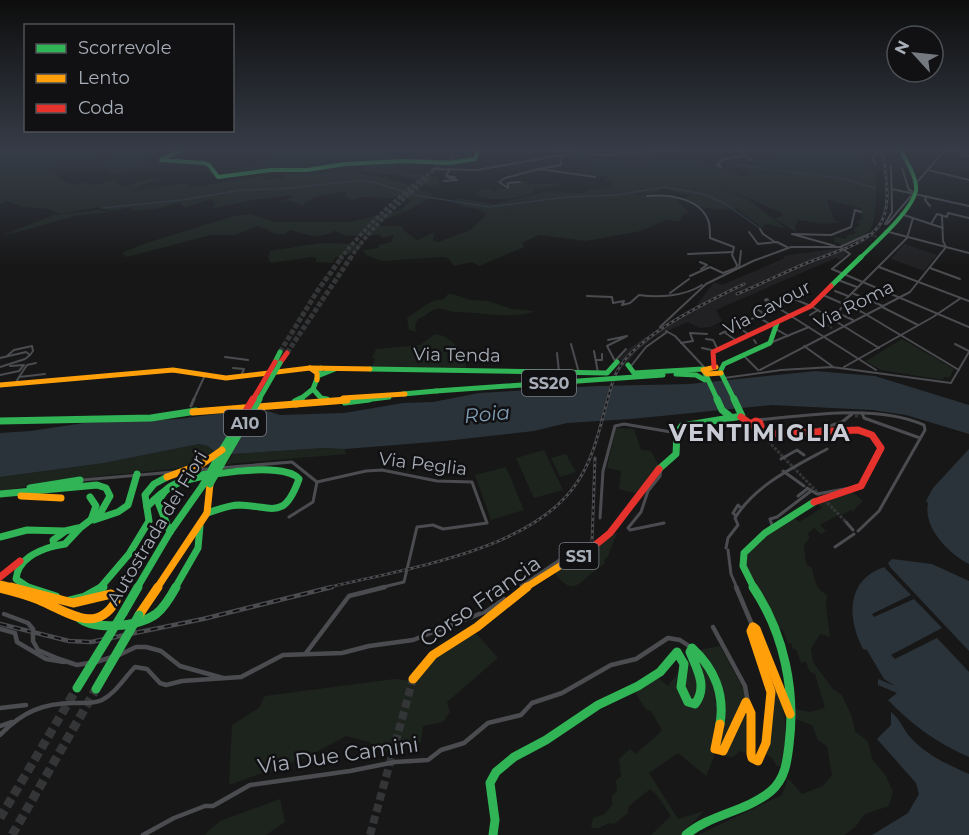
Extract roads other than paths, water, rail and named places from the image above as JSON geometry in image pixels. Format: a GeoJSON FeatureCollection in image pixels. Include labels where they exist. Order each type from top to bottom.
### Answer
{"type":"FeatureCollection","features":[{"type":"Feature","properties":{"kind":"main road"},"geometry":{"type":"LineString","coordinates":[[913,194],[914,189]]}},
{"type":"Feature","properties":{"kind":"main road","name":"Via Cavour"},"geometry":{"type":"LineString","coordinates":[[721,372],[711,355],[737,341],[752,338],[811,306],[832,289],[886,226],[901,214],[913,194]]}},
{"type":"Feature","properties":{"kind":"main road"},"geometry":{"type":"LineString","coordinates":[[628,365],[632,373],[721,372],[743,355],[770,343],[774,326]]}},
{"type":"Feature","properties":{"kind":"main road","name":"Autostrada dei Fiori"},"geometry":{"type":"LineString","coordinates":[[77,688],[170,532],[202,485],[284,352]]}},
{"type":"Feature","properties":{"kind":"main road"},"geometry":{"type":"LineString","coordinates":[[598,373],[609,372],[616,361]]}},
{"type":"Feature","properties":{"kind":"main road","name":"Autostrada dei Fiori"},"geometry":{"type":"LineString","coordinates":[[96,689],[139,615],[200,526],[207,513],[210,484],[278,362]]}},
{"type":"Feature","properties":{"kind":"main road","name":"Via Tenda"},"geometry":{"type":"LineString","coordinates":[[0,386],[173,370],[221,378],[310,368],[319,375],[335,369],[598,373]]}},
{"type":"Feature","properties":{"kind":"main road"},"geometry":{"type":"LineString","coordinates":[[704,372],[722,415]]}},
{"type":"Feature","properties":{"kind":"main road","name":"SS20"},"geometry":{"type":"LineString","coordinates":[[0,420],[128,416],[194,409],[296,404],[436,391],[704,372]]}},
{"type":"Feature","properties":{"kind":"main road"},"geometry":{"type":"LineString","coordinates":[[686,835],[695,827],[760,798],[778,785],[789,755],[790,715],[787,666],[769,615],[744,570],[742,559],[747,548],[773,528],[821,498],[861,486],[880,451],[872,435],[858,430],[815,431],[760,428],[739,414],[721,372]]}},
{"type":"Feature","properties":{"kind":"main road"},"geometry":{"type":"LineString","coordinates":[[676,374],[696,375],[705,380],[711,389]]}},
{"type":"Feature","properties":{"kind":"main road"},"geometry":{"type":"LineString","coordinates":[[312,394],[319,375]]}},
{"type":"Feature","properties":{"kind":"main road"},"geometry":{"type":"LineString","coordinates":[[258,406],[299,401],[314,393],[324,399],[405,394]]}},
{"type":"Feature","properties":{"kind":"main road"},"geometry":{"type":"LineString","coordinates":[[320,405],[405,394]]}},
{"type":"Feature","properties":{"kind":"main road"},"geometry":{"type":"LineString","coordinates":[[0,420],[151,418],[188,414],[194,409]]}},
{"type":"Feature","properties":{"kind":"main road"},"geometry":{"type":"LineString","coordinates":[[677,433],[686,424],[722,415],[739,414]]}},
{"type":"Feature","properties":{"kind":"main road"},"geometry":{"type":"LineString","coordinates":[[722,415],[739,414]]}},
{"type":"Feature","properties":{"kind":"main road","name":"Corso Francia"},"geometry":{"type":"LineString","coordinates":[[413,679],[422,664],[438,648],[470,632],[534,579],[572,560],[612,532],[628,514],[660,467],[678,454],[680,447],[677,433]]}},
{"type":"Feature","properties":{"kind":"main road"},"geometry":{"type":"LineString","coordinates":[[69,602],[93,593],[110,579],[147,525],[147,507],[144,499],[149,490],[167,477],[202,464],[222,450]]}},
{"type":"Feature","properties":{"kind":"main road"},"geometry":{"type":"LineString","coordinates":[[147,507],[159,490],[174,480],[195,475],[277,468],[294,472],[298,478],[299,487],[293,498],[277,508],[237,505],[207,513]]}},
{"type":"Feature","properties":{"kind":"main road"},"geometry":{"type":"LineString","coordinates":[[170,532],[158,505],[163,493],[186,481],[241,472]]}},
{"type":"Feature","properties":{"kind":"main road"},"geometry":{"type":"LineString","coordinates":[[90,520],[117,513],[130,503],[135,494],[133,479],[137,474]]}},
{"type":"Feature","properties":{"kind":"main road"},"geometry":{"type":"LineString","coordinates":[[9,494],[80,480]]}},
{"type":"Feature","properties":{"kind":"main road"},"geometry":{"type":"LineString","coordinates":[[0,578],[30,553],[43,548],[61,546],[105,508],[110,500],[108,490],[97,486],[9,494]]}},
{"type":"Feature","properties":{"kind":"main road"},"geometry":{"type":"LineString","coordinates":[[0,494],[62,498]]}},
{"type":"Feature","properties":{"kind":"main road"},"geometry":{"type":"LineString","coordinates":[[90,497],[96,506],[90,520]]}},
{"type":"Feature","properties":{"kind":"main road"},"geometry":{"type":"LineString","coordinates":[[78,617],[86,624],[106,626],[137,623],[157,614],[170,597],[198,548],[200,526]]}},
{"type":"Feature","properties":{"kind":"main road"},"geometry":{"type":"LineString","coordinates":[[54,546],[53,540],[80,528]]}},
{"type":"Feature","properties":{"kind":"main road"},"geometry":{"type":"LineString","coordinates":[[0,537],[29,530],[46,529],[65,533],[70,537],[68,541]]}},
{"type":"Feature","properties":{"kind":"main road"},"geometry":{"type":"LineString","coordinates":[[0,588],[42,600],[60,611],[78,617],[97,620],[114,608],[114,597],[106,594],[78,604],[18,583],[16,578],[23,562],[43,548]]}},
{"type":"Feature","properties":{"kind":"main road"},"geometry":{"type":"LineString","coordinates":[[0,588],[59,599]]}},
{"type":"Feature","properties":{"kind":"main road"},"geometry":{"type":"LineString","coordinates":[[753,627],[756,628],[790,715]]}},
{"type":"Feature","properties":{"kind":"main road"},"geometry":{"type":"LineString","coordinates":[[692,648],[699,654],[720,694],[723,706],[715,745],[717,751],[723,751],[727,745],[744,704],[748,703],[751,713],[751,754],[758,761],[766,743],[771,692],[752,631],[753,627]]}},
{"type":"Feature","properties":{"kind":"main road"},"geometry":{"type":"LineString","coordinates":[[493,835],[495,820],[490,783],[496,772],[514,757],[546,740],[598,705],[660,672],[676,652],[680,654],[686,670],[681,687],[685,698],[691,704],[695,704],[701,699],[701,679],[691,655],[692,648]]}},
{"type":"Feature","properties":{"kind":"street"},"geometry":{"type":"LineString","coordinates":[[969,207],[892,189],[892,212],[886,226],[907,237],[969,253]]}},
{"type":"Feature","properties":{"kind":"street"},"geometry":{"type":"LineString","coordinates":[[909,189],[913,194]]}},
{"type":"Feature","properties":{"kind":"street"},"geometry":{"type":"LineString","coordinates":[[889,220],[913,194]]}},
{"type":"Feature","properties":{"kind":"street"},"geometry":{"type":"LineString","coordinates":[[647,196],[670,195],[691,202],[698,207],[709,224],[710,238],[733,246],[733,258],[737,269]]}},
{"type":"Feature","properties":{"kind":"street"},"geometry":{"type":"LineString","coordinates":[[926,196],[925,200],[930,206]]}},
{"type":"Feature","properties":{"kind":"street"},"geometry":{"type":"LineString","coordinates":[[861,212],[855,210],[851,226],[841,232],[828,235],[792,234],[838,247],[849,254],[832,268],[969,327]]}},
{"type":"Feature","properties":{"kind":"street"},"geometry":{"type":"LineString","coordinates":[[934,210],[942,216],[948,216],[948,213],[969,218]]}},
{"type":"Feature","properties":{"kind":"street"},"geometry":{"type":"LineString","coordinates":[[901,214],[944,228]]}},
{"type":"Feature","properties":{"kind":"street"},"geometry":{"type":"LineString","coordinates":[[932,224],[937,214]]}},
{"type":"Feature","properties":{"kind":"street"},"geometry":{"type":"LineString","coordinates":[[942,216],[943,241],[946,247]]}},
{"type":"Feature","properties":{"kind":"street"},"geometry":{"type":"LineString","coordinates":[[842,303],[907,237],[913,218]]}},
{"type":"Feature","properties":{"kind":"street"},"geometry":{"type":"LineString","coordinates":[[760,229],[763,234],[788,248]]}},
{"type":"Feature","properties":{"kind":"street"},"geometry":{"type":"LineString","coordinates":[[749,231],[757,244],[777,242]]}},
{"type":"Feature","properties":{"kind":"street"},"geometry":{"type":"LineString","coordinates":[[587,296],[612,297],[614,303],[624,301],[622,305],[630,303],[639,295],[650,298],[660,294],[698,289],[753,261],[788,248],[838,247],[869,234]]}},
{"type":"Feature","properties":{"kind":"street","name":"Via Roma"},"geometry":{"type":"LineString","coordinates":[[760,371],[835,329],[910,292],[946,247]]}},
{"type":"Feature","properties":{"kind":"street"},"geometry":{"type":"LineString","coordinates":[[737,269],[741,251]]}},
{"type":"Feature","properties":{"kind":"street"},"geometry":{"type":"LineString","coordinates":[[688,254],[733,252]]}},
{"type":"Feature","properties":{"kind":"street"},"geometry":{"type":"LineString","coordinates":[[700,262],[707,265],[700,272]]}},
{"type":"Feature","properties":{"kind":"street"},"geometry":{"type":"LineString","coordinates":[[670,294],[690,277],[712,267],[723,273],[737,269]]}},
{"type":"Feature","properties":{"kind":"street"},"geometry":{"type":"LineString","coordinates":[[879,267],[969,302]]}},
{"type":"Feature","properties":{"kind":"street"},"geometry":{"type":"LineString","coordinates":[[930,268],[960,279]]}},
{"type":"Feature","properties":{"kind":"street"},"geometry":{"type":"LineString","coordinates":[[838,280],[857,287]]}},
{"type":"Feature","properties":{"kind":"street"},"geometry":{"type":"LineString","coordinates":[[660,327],[706,284]]}},
{"type":"Feature","properties":{"kind":"street"},"geometry":{"type":"LineString","coordinates":[[832,289],[848,296]]}},
{"type":"Feature","properties":{"kind":"street"},"geometry":{"type":"LineString","coordinates":[[883,290],[880,294],[883,296]]}},
{"type":"Feature","properties":{"kind":"street"},"geometry":{"type":"LineString","coordinates":[[851,293],[883,306],[918,325]]}},
{"type":"Feature","properties":{"kind":"street"},"geometry":{"type":"LineString","coordinates":[[823,295],[866,315],[959,370]]}},
{"type":"Feature","properties":{"kind":"street"},"geometry":{"type":"LineString","coordinates":[[844,367],[938,314],[961,298]]}},
{"type":"Feature","properties":{"kind":"street"},"geometry":{"type":"LineString","coordinates":[[737,341],[722,333],[794,299],[818,310],[879,348]]}},
{"type":"Feature","properties":{"kind":"street"},"geometry":{"type":"LineString","coordinates":[[769,302],[859,359],[868,368]]}},
{"type":"Feature","properties":{"kind":"street"},"geometry":{"type":"LineString","coordinates":[[755,308],[760,315],[788,336]]}},
{"type":"Feature","properties":{"kind":"street"},"geometry":{"type":"LineString","coordinates":[[841,308],[838,313],[854,320]]}},
{"type":"Feature","properties":{"kind":"street"},"geometry":{"type":"LineString","coordinates":[[810,315],[818,310]]}},
{"type":"Feature","properties":{"kind":"street"},"geometry":{"type":"LineString","coordinates":[[737,326],[752,338]]}},
{"type":"Feature","properties":{"kind":"street"},"geometry":{"type":"LineString","coordinates":[[770,343],[808,327]]}},
{"type":"Feature","properties":{"kind":"street"},"geometry":{"type":"LineString","coordinates":[[681,343],[693,341],[690,333],[705,334],[702,329]]}},
{"type":"Feature","properties":{"kind":"street"},"geometry":{"type":"LineString","coordinates":[[628,365],[667,331],[675,335],[704,372]]}},
{"type":"Feature","properties":{"kind":"street"},"geometry":{"type":"LineString","coordinates":[[608,340],[627,336],[607,346],[616,361],[626,349]]}},
{"type":"Feature","properties":{"kind":"street"},"geometry":{"type":"LineString","coordinates":[[702,348],[717,350],[713,340],[706,339]]}},
{"type":"Feature","properties":{"kind":"street"},"geometry":{"type":"LineString","coordinates":[[571,344],[579,373]]}},
{"type":"Feature","properties":{"kind":"street"},"geometry":{"type":"LineString","coordinates":[[721,372],[748,374],[760,371],[832,367],[868,368],[881,372],[952,382],[969,352],[956,344]]}},
{"type":"Feature","properties":{"kind":"street"},"geometry":{"type":"LineString","coordinates":[[0,367],[25,359],[33,351],[32,346],[14,350],[7,356]]}},
{"type":"Feature","properties":{"kind":"street"},"geometry":{"type":"LineString","coordinates":[[804,346],[832,367]]}},
{"type":"Feature","properties":{"kind":"street"},"geometry":{"type":"LineString","coordinates":[[594,351],[598,373]]}},
{"type":"Feature","properties":{"kind":"street"},"geometry":{"type":"LineString","coordinates":[[0,358],[26,352],[30,355]]}},
{"type":"Feature","properties":{"kind":"street"},"geometry":{"type":"LineString","coordinates":[[557,353],[559,372]]}},
{"type":"Feature","properties":{"kind":"street"},"geometry":{"type":"LineString","coordinates":[[596,360],[602,360],[602,354]]}},
{"type":"Feature","properties":{"kind":"street"},"geometry":{"type":"LineString","coordinates":[[743,355],[760,371]]}},
{"type":"Feature","properties":{"kind":"street"},"geometry":{"type":"LineString","coordinates":[[225,357],[248,360]]}},
{"type":"Feature","properties":{"kind":"street"},"geometry":{"type":"LineString","coordinates":[[15,384],[27,364],[36,363]]}},
{"type":"Feature","properties":{"kind":"street"},"geometry":{"type":"LineString","coordinates":[[0,375],[18,371],[24,365],[10,366]]}},
{"type":"Feature","properties":{"kind":"street"},"geometry":{"type":"LineString","coordinates":[[233,368],[244,369],[241,376]]}},
{"type":"Feature","properties":{"kind":"street"},"geometry":{"type":"LineString","coordinates":[[19,377],[45,374]]}},
{"type":"Feature","properties":{"kind":"street"},"geometry":{"type":"LineString","coordinates":[[194,409],[205,375]]}},
{"type":"Feature","properties":{"kind":"street"},"geometry":{"type":"LineString","coordinates":[[760,428],[858,416],[904,418],[920,421],[924,425],[925,430],[879,512],[834,547]]}},
{"type":"Feature","properties":{"kind":"street"},"geometry":{"type":"LineString","coordinates":[[815,431],[858,416],[920,438]]}},
{"type":"Feature","properties":{"kind":"street"},"geometry":{"type":"LineString","coordinates":[[600,518],[598,498],[600,484],[615,426],[624,424],[677,433]]}},
{"type":"Feature","properties":{"kind":"street"},"geometry":{"type":"LineString","coordinates":[[753,627],[731,574],[728,538],[739,524],[735,515],[741,507],[783,471],[827,449]]}},
{"type":"Feature","properties":{"kind":"street"},"geometry":{"type":"LineString","coordinates":[[782,459],[797,450],[804,455]]}},
{"type":"Feature","properties":{"kind":"street"},"geometry":{"type":"LineString","coordinates":[[80,480],[292,462],[303,468],[311,479],[317,482],[313,502],[289,517]]}},
{"type":"Feature","properties":{"kind":"street"},"geometry":{"type":"LineString","coordinates":[[660,467],[660,476],[648,491],[641,512],[628,528],[630,530],[664,523]]}},
{"type":"Feature","properties":{"kind":"street","name":"Via Peglia"},"geometry":{"type":"LineString","coordinates":[[306,652],[334,612],[349,596],[404,582],[417,527],[433,525],[443,529],[487,523],[472,482],[437,481],[382,470],[366,471],[317,482]]}},
{"type":"Feature","properties":{"kind":"street"},"geometry":{"type":"LineString","coordinates":[[783,471],[817,494],[842,488],[852,489]]}},
{"type":"Feature","properties":{"kind":"street"},"geometry":{"type":"LineString","coordinates":[[798,496],[807,489]]}},
{"type":"Feature","properties":{"kind":"street"},"geometry":{"type":"LineString","coordinates":[[773,528],[770,519],[777,517],[807,489]]}},
{"type":"Feature","properties":{"kind":"street"},"geometry":{"type":"LineString","coordinates":[[846,522],[855,531]]}},
{"type":"Feature","properties":{"kind":"street"},"geometry":{"type":"LineString","coordinates":[[0,735],[32,708],[43,705],[97,702],[111,693],[132,670],[138,667],[148,669],[160,683],[166,685],[252,674],[283,655],[306,652],[342,653],[369,646],[413,640],[486,611],[532,577],[550,568],[557,560],[564,557],[572,560]]}},
{"type":"Feature","properties":{"kind":"street"},"geometry":{"type":"LineString","coordinates":[[2,614],[28,623],[33,629],[33,641],[38,650],[77,665],[96,662],[136,647],[146,647],[161,651],[180,666],[226,678]]}},
{"type":"Feature","properties":{"kind":"street"},"geometry":{"type":"LineString","coordinates":[[713,627],[745,686],[748,703]]}},
{"type":"Feature","properties":{"kind":"street"},"geometry":{"type":"LineString","coordinates":[[0,630],[15,633],[17,642],[37,654],[59,663],[65,661]]}},
{"type":"Feature","properties":{"kind":"street","name":"Via Due Camini"},"geometry":{"type":"LineString","coordinates":[[143,835],[174,818],[205,806],[213,806],[250,785],[350,771],[395,762],[428,760],[441,750],[464,743],[488,723],[520,715],[532,703],[562,693],[611,665],[636,659],[668,638],[680,640],[692,648]]}},
{"type":"Feature","properties":{"kind":"street"},"geometry":{"type":"LineString","coordinates":[[0,708],[26,705]]}},
{"type":"Feature","properties":{"kind":"street"},"geometry":{"type":"LineString","coordinates":[[0,726],[13,722]]}},
{"type":"Feature","properties":{"kind":"water","name":"Roia"},"geometry":{"type":"Polygon","coordinates":[[[816,371],[875,376],[969,405],[969,434],[906,415],[872,410],[772,405],[567,423],[534,431],[345,449],[324,448],[233,454],[214,451],[208,446],[199,444],[104,463],[0,477],[0,433],[84,423],[178,419],[239,411],[267,411],[280,415],[344,413],[403,403],[433,402],[479,393],[597,386],[690,384],[816,371]]]}},
{"type":"Feature","properties":{"kind":"water"},"geometry":{"type":"Polygon","coordinates":[[[969,449],[969,564],[939,539],[929,522],[926,501],[933,488],[969,449]]]}},
{"type":"Feature","properties":{"kind":"water"},"geometry":{"type":"Polygon","coordinates":[[[892,559],[932,564],[969,581],[969,651],[890,567],[888,563],[892,559]]]}},
{"type":"Feature","properties":{"kind":"water"},"geometry":{"type":"Polygon","coordinates":[[[884,567],[911,595],[872,614],[874,617],[914,599],[942,628],[891,655],[895,659],[937,638],[969,672],[969,757],[936,740],[916,725],[888,700],[897,693],[878,685],[878,679],[895,686],[884,679],[867,650],[863,649],[854,625],[853,601],[862,581],[884,567]]]}},
{"type":"Feature","properties":{"kind":"water"},"geometry":{"type":"Polygon","coordinates":[[[891,712],[908,735],[924,750],[969,774],[969,835],[872,835],[908,813],[919,794],[916,783],[877,739],[891,725],[891,712]]]}},
{"type":"Feature","properties":{"kind":"waterway"},"geometry":{"type":"LineString","coordinates":[[103,208],[182,200],[241,190],[279,189]]}},
{"type":"Feature","properties":{"kind":"waterway"},"geometry":{"type":"LineString","coordinates":[[396,189],[415,195],[489,207],[568,197],[617,195],[652,189]]}},
{"type":"Feature","properties":{"kind":"waterway"},"geometry":{"type":"LineString","coordinates":[[675,189],[703,194],[724,203],[761,229]]}},
{"type":"Feature","properties":{"kind":"tunnel"},"geometry":{"type":"LineString","coordinates":[[340,259],[368,227],[410,189]]}},
{"type":"Feature","properties":{"kind":"tunnel"},"geometry":{"type":"LineString","coordinates":[[350,259],[377,225],[415,189]]}},
{"type":"Feature","properties":{"kind":"tunnel"},"geometry":{"type":"LineString","coordinates":[[869,234],[877,237]]}},
{"type":"Feature","properties":{"kind":"tunnel"},"geometry":{"type":"LineString","coordinates":[[280,352],[318,290],[342,257]]}},
{"type":"Feature","properties":{"kind":"tunnel"},"geometry":{"type":"LineString","coordinates":[[287,353],[351,257]]}},
{"type":"Feature","properties":{"kind":"tunnel"},"geometry":{"type":"LineString","coordinates":[[828,325],[833,329]]}},
{"type":"Feature","properties":{"kind":"tunnel"},"geometry":{"type":"LineString","coordinates":[[617,362],[626,365]]}},
{"type":"Feature","properties":{"kind":"tunnel"},"geometry":{"type":"LineString","coordinates":[[855,416],[860,416]]}},
{"type":"Feature","properties":{"kind":"tunnel"},"geometry":{"type":"LineString","coordinates":[[765,438],[846,522]]}},
{"type":"Feature","properties":{"kind":"tunnel"},"geometry":{"type":"LineString","coordinates":[[370,835],[413,679]]}},
{"type":"Feature","properties":{"kind":"tunnel"},"geometry":{"type":"LineString","coordinates":[[0,818],[77,688]]}},
{"type":"Feature","properties":{"kind":"tunnel"},"geometry":{"type":"LineString","coordinates":[[12,835],[96,689]]}},
{"type":"Feature","properties":{"kind":"railway"},"geometry":{"type":"LineString","coordinates":[[737,294],[868,237],[878,227],[884,215],[887,189]]}},
{"type":"Feature","properties":{"kind":"railway"},"geometry":{"type":"LineString","coordinates":[[326,588],[426,565],[497,542],[528,526],[555,507],[576,484],[590,459],[614,378],[622,364],[635,349],[670,323],[744,284]]}},
{"type":"Feature","properties":{"kind":"railway"},"geometry":{"type":"LineString","coordinates":[[592,542],[595,458]]}},
{"type":"Feature","properties":{"kind":"railway"},"geometry":{"type":"LineString","coordinates":[[0,624],[69,641],[91,642],[203,619],[332,587]]}},
{"type":"Feature","properties":{"kind":"district","name":"VENTIMIGLIA"},"geometry":{"type":"Point","coordinates":[760,432]}}]}
